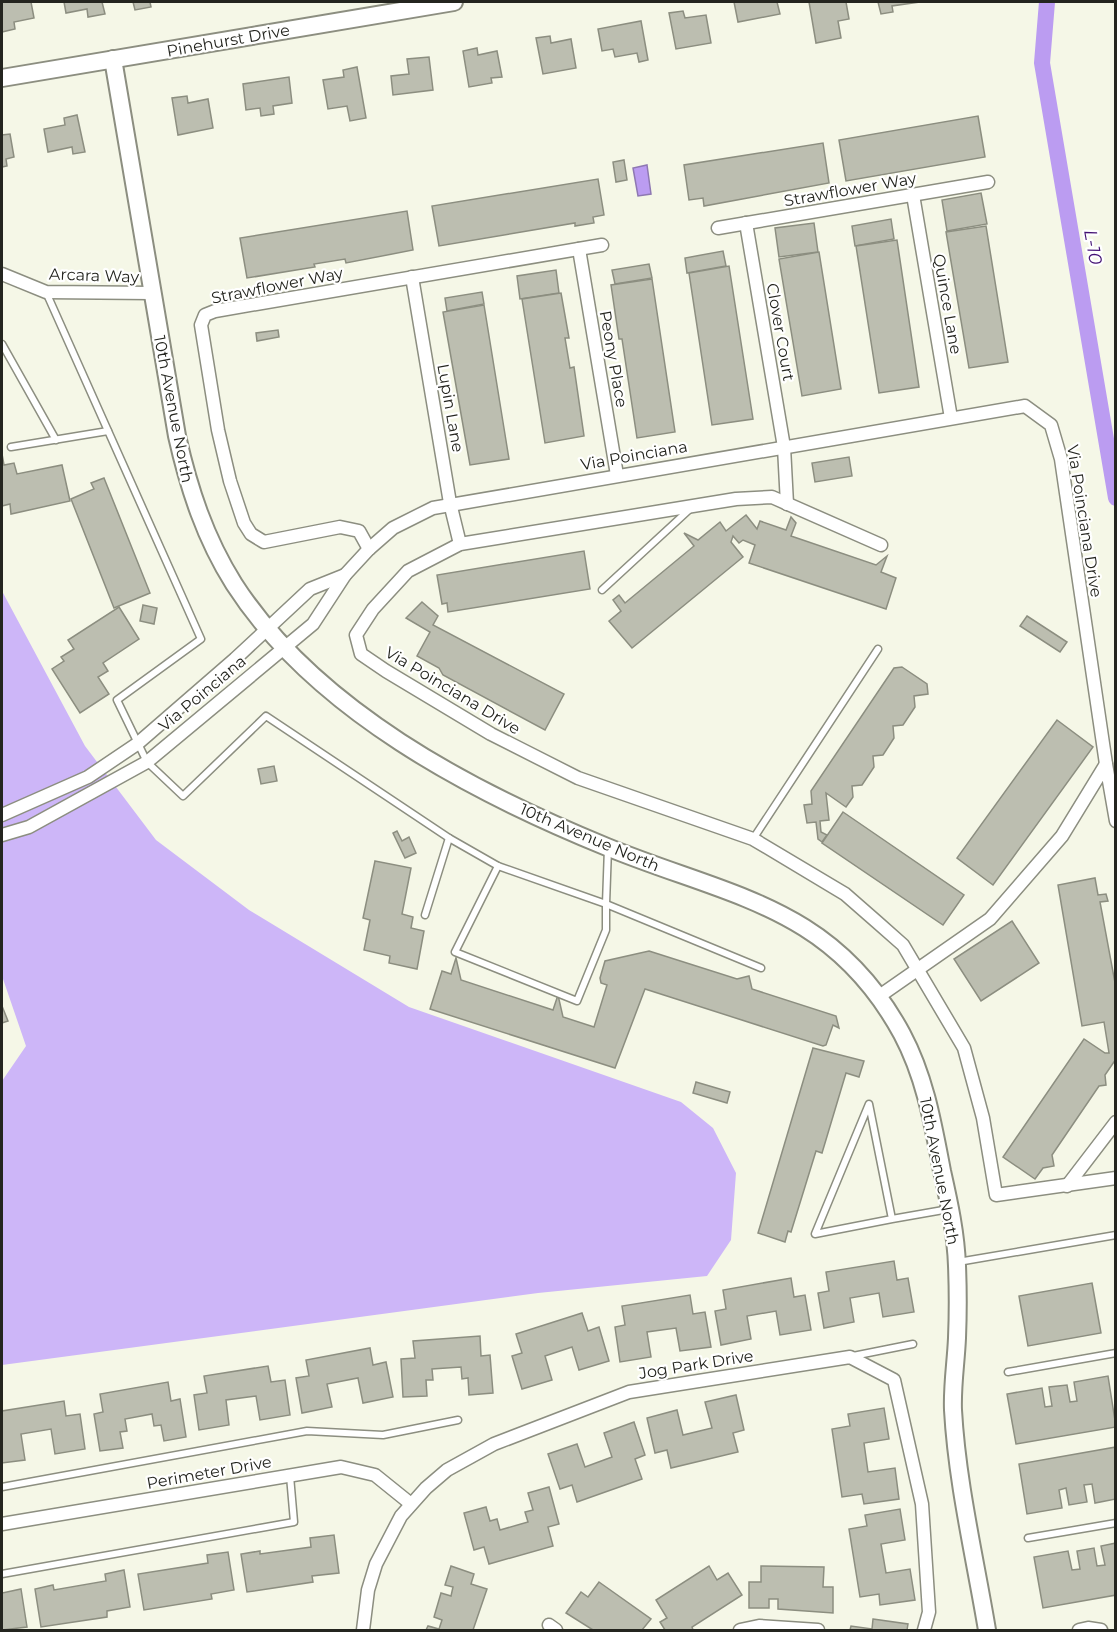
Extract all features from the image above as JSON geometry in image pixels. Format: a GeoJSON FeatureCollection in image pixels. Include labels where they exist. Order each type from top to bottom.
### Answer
{"type":"FeatureCollection","features":[{"type":"Feature","properties":{"kind":"street","name":"Pinehurst Drive"},"geometry":{"type":"LineString","coordinates":[[2,78],[419,4],[454,2]]}},
{"type":"Feature","properties":{"kind":"street","name":"10th Avenue North"},"geometry":{"type":"LineString","coordinates":[[113,59],[186,478],[200,519],[219,558],[249,606],[283,648],[351,706],[417,752],[502,800],[608,848],[743,895],[797,922],[851,966],[878,998],[902,1035],[929,1103],[950,1209],[957,1262],[957,1340],[952,1404],[955,1440],[987,1630]]}},
{"type":"Feature","properties":{"kind":"street","name":"Strawflower Way"},"geometry":{"type":"LineString","coordinates":[[718,228],[988,182]]}},
{"type":"Feature","properties":{"kind":"street","name":"Quince Lane"},"geometry":{"type":"LineString","coordinates":[[913,195],[951,418]]}},
{"type":"Feature","properties":{"kind":"street","name":"Clover Court"},"geometry":{"type":"LineString","coordinates":[[746,223],[784,447]]}},
{"type":"Feature","properties":{"kind":"street","name":"Strawflower Way"},"geometry":{"type":"LineString","coordinates":[[369,549],[359,531],[340,527],[264,542],[251,534],[244,523],[230,481],[218,430],[201,325],[206,315],[215,310],[602,245]]}},
{"type":"Feature","properties":{"kind":"street","name":"Peony Place"},"geometry":{"type":"LineString","coordinates":[[579,249],[617,475]]}},
{"type":"Feature","properties":{"kind":"street","name":"Arcara Way"},"geometry":{"type":"LineString","coordinates":[[2,274],[46,292],[152,293]]}},
{"type":"Feature","properties":{"kind":"street","name":"Lupin Lane"},"geometry":{"type":"LineString","coordinates":[[412,277],[450,503],[460,544]]}},
{"type":"Feature","properties":{"kind":"street","name":"Via Poinciana Drive"},"geometry":{"type":"LineString","coordinates":[[951,418],[1025,406],[1050,425],[1061,459],[1116,821]]}},
{"type":"Feature","properties":{"kind":"street","name":"Via Poinciana"},"geometry":{"type":"LineString","coordinates":[[2,835],[29,827],[147,762],[313,624],[345,575],[369,549],[412,516],[450,503],[951,418]]}},
{"type":"Feature","properties":{"kind":"street"},"geometry":{"type":"LineString","coordinates":[[784,447],[787,504]]}},
{"type":"Feature","properties":{"kind":"street","name":"Via Poinciana Drive"},"geometry":{"type":"LineString","coordinates":[[881,545],[772,497],[693,505],[460,544],[408,571],[373,609],[356,635],[361,654],[386,672],[491,734],[578,778],[753,839],[845,894],[903,945],[964,1048],[983,1118],[996,1196],[1116,1178]]}},
{"type":"Feature","properties":{"kind":"street","name":"Via Poinciana"},"geometry":{"type":"LineString","coordinates":[[2,815],[81,780],[136,744],[235,659],[310,589],[345,575]]}},
{"type":"Feature","properties":{"kind":"street"},"geometry":{"type":"LineString","coordinates":[[878,998],[990,919],[1062,836],[1106,764]]}},
{"type":"Feature","properties":{"kind":"street"},"geometry":{"type":"LineString","coordinates":[[81,780],[91,794]]}},
{"type":"Feature","properties":{"kind":"street"},"geometry":{"type":"LineString","coordinates":[[1067,1186],[1116,1122]]}},
{"type":"Feature","properties":{"kind":"street"},"geometry":{"type":"LineString","coordinates":[[850,1357],[894,1380],[922,1504],[929,1612],[924,1630]]}},
{"type":"Feature","properties":{"kind":"street","name":"Jog Park Drive"},"geometry":{"type":"LineString","coordinates":[[363,1630],[368,1590],[387,1539],[411,1504],[447,1470],[469,1456],[629,1392],[850,1357]]}},
{"type":"Feature","properties":{"kind":"street","name":"Perimeter Drive"},"geometry":{"type":"LineString","coordinates":[[2,1524],[341,1467],[364,1471],[385,1482],[411,1504]]}},
{"type":"Feature","properties":{"kind":"street"},"geometry":{"type":"LineString","coordinates":[[740,1630],[759,1626],[818,1630]]}},
{"type":"Feature","properties":{"kind":"street"},"geometry":{"type":"LineString","coordinates":[[1079,1630],[1088,1628],[1101,1630]]}},
{"type":"Feature","properties":{"kind":"lane"},"geometry":{"type":"LineString","coordinates":[[46,292],[201,639],[117,700],[136,744],[147,762],[183,795],[266,716],[449,838],[498,866],[606,904],[761,968]]}},
{"type":"Feature","properties":{"kind":"lane"},"geometry":{"type":"LineString","coordinates":[[2,344],[56,440]]}},
{"type":"Feature","properties":{"kind":"lane"},"geometry":{"type":"LineString","coordinates":[[11,447],[108,431]]}},
{"type":"Feature","properties":{"kind":"lane"},"geometry":{"type":"LineString","coordinates":[[602,590],[693,505]]}},
{"type":"Feature","properties":{"kind":"lane"},"geometry":{"type":"LineString","coordinates":[[753,839],[878,649]]}},
{"type":"Feature","properties":{"kind":"lane"},"geometry":{"type":"LineString","coordinates":[[425,915],[449,838]]}},
{"type":"Feature","properties":{"kind":"lane"},"geometry":{"type":"LineString","coordinates":[[498,866],[455,952],[578,1001],[606,930],[608,848]]}},
{"type":"Feature","properties":{"kind":"lane"},"geometry":{"type":"LineString","coordinates":[[892,1219],[869,1104],[815,1234],[950,1209]]}},
{"type":"Feature","properties":{"kind":"lane"},"geometry":{"type":"LineString","coordinates":[[957,1262],[1116,1235]]}},
{"type":"Feature","properties":{"kind":"lane"},"geometry":{"type":"LineString","coordinates":[[850,1357],[913,1344]]}},
{"type":"Feature","properties":{"kind":"lane"},"geometry":{"type":"LineString","coordinates":[[1008,1372],[1116,1353]]}},
{"type":"Feature","properties":{"kind":"lane"},"geometry":{"type":"LineString","coordinates":[[2,1487],[307,1431],[383,1435],[458,1420]]}},
{"type":"Feature","properties":{"kind":"lane"},"geometry":{"type":"LineString","coordinates":[[2,1574],[294,1522],[290,1475]]}},
{"type":"Feature","properties":{"kind":"lane"},"geometry":{"type":"LineString","coordinates":[[1028,1538],[1116,1523]]}},
{"type":"Feature","properties":{"kind":"shaded area"},"geometry":{"type":"Polygon","coordinates":[[[647,165],[651,194],[638,196],[633,168],[647,165]]]}},
{"type":"Feature","properties":{"kind":"shaded area"},"geometry":{"type":"Polygon","coordinates":[[[2,591],[85,746],[156,840],[249,910],[409,1007],[681,1102],[713,1128],[736,1173],[731,1240],[707,1276],[538,1293],[2,1365],[2,1081],[26,1046],[2,976],[2,591]]]}},
{"type":"Feature","properties":{"kind":"building"},"geometry":{"type":"Polygon","coordinates":[[[2,2],[31,2],[34,18],[14,22],[15,29],[2,32],[2,2]]]}},
{"type":"Feature","properties":{"kind":"building"},"geometry":{"type":"Polygon","coordinates":[[[64,2],[102,2],[105,14],[88,17],[87,9],[66,13],[64,2]]]}},
{"type":"Feature","properties":{"kind":"building"},"geometry":{"type":"Polygon","coordinates":[[[133,2],[150,2],[151,7],[135,10],[133,2]]]}},
{"type":"Feature","properties":{"kind":"building"},"geometry":{"type":"Polygon","coordinates":[[[734,2],[777,2],[780,14],[738,22],[734,2]]]}},
{"type":"Feature","properties":{"kind":"building"},"geometry":{"type":"Polygon","coordinates":[[[809,2],[846,2],[849,19],[838,21],[841,38],[816,43],[809,2]]]}},
{"type":"Feature","properties":{"kind":"building"},"geometry":{"type":"Polygon","coordinates":[[[878,2],[920,2],[892,6],[893,12],[881,14],[878,2]]]}},
{"type":"Feature","properties":{"kind":"building"},"geometry":{"type":"Polygon","coordinates":[[[683,11],[685,18],[706,15],[711,43],[676,49],[669,13],[683,11]]]}},
{"type":"Feature","properties":{"kind":"building"},"geometry":{"type":"Polygon","coordinates":[[[641,21],[648,60],[639,62],[637,53],[615,57],[613,49],[602,51],[598,29],[641,21]]]}},
{"type":"Feature","properties":{"kind":"building"},"geometry":{"type":"Polygon","coordinates":[[[550,36],[551,43],[571,39],[576,68],[543,74],[536,38],[550,36]]]}},
{"type":"Feature","properties":{"kind":"building"},"geometry":{"type":"Polygon","coordinates":[[[477,48],[478,55],[497,51],[502,77],[491,78],[492,83],[469,87],[463,51],[477,48]]]}},
{"type":"Feature","properties":{"kind":"building"},"geometry":{"type":"Polygon","coordinates":[[[429,57],[433,90],[393,95],[391,76],[409,74],[407,59],[429,57]]]}},
{"type":"Feature","properties":{"kind":"building"},"geometry":{"type":"Polygon","coordinates":[[[357,67],[366,118],[350,121],[347,106],[328,109],[323,80],[344,77],[343,70],[357,67]]]}},
{"type":"Feature","properties":{"kind":"building"},"geometry":{"type":"Polygon","coordinates":[[[289,77],[292,103],[273,106],[274,114],[261,116],[260,108],[246,110],[243,84],[289,77]]]}},
{"type":"Feature","properties":{"kind":"building"},"geometry":{"type":"Polygon","coordinates":[[[187,96],[188,103],[208,99],[213,128],[178,135],[172,98],[187,96]]]}},
{"type":"Feature","properties":{"kind":"building"},"geometry":{"type":"Polygon","coordinates":[[[77,115],[85,152],[73,154],[72,147],[48,152],[44,129],[65,125],[64,118],[77,115]]]}},
{"type":"Feature","properties":{"kind":"building"},"geometry":{"type":"Polygon","coordinates":[[[978,116],[985,157],[846,181],[839,140],[978,116]]]}},
{"type":"Feature","properties":{"kind":"building"},"geometry":{"type":"Polygon","coordinates":[[[10,134],[14,157],[6,159],[7,166],[2,167],[2,135],[10,134]]]}},
{"type":"Feature","properties":{"kind":"building"},"geometry":{"type":"Polygon","coordinates":[[[823,143],[829,183],[704,206],[703,198],[689,200],[684,165],[823,143]]]}},
{"type":"Feature","properties":{"kind":"building"},"geometry":{"type":"Polygon","coordinates":[[[624,160],[627,180],[616,182],[613,162],[624,160]]]}},
{"type":"Feature","properties":{"kind":"building"},"geometry":{"type":"Polygon","coordinates":[[[598,179],[604,215],[593,217],[594,223],[575,226],[575,223],[439,246],[432,206],[598,179]]]}},
{"type":"Feature","properties":{"kind":"building"},"geometry":{"type":"Polygon","coordinates":[[[981,193],[987,224],[947,231],[942,200],[981,193]]]}},
{"type":"Feature","properties":{"kind":"building"},"geometry":{"type":"Polygon","coordinates":[[[407,211],[413,250],[346,263],[345,259],[314,264],[315,267],[247,278],[240,238],[407,211]]]}},
{"type":"Feature","properties":{"kind":"building"},"geometry":{"type":"Polygon","coordinates":[[[891,219],[894,239],[855,246],[852,226],[891,219]]]}},
{"type":"Feature","properties":{"kind":"building"},"geometry":{"type":"Polygon","coordinates":[[[814,223],[818,252],[779,257],[775,228],[814,223]]]}},
{"type":"Feature","properties":{"kind":"building"},"geometry":{"type":"Polygon","coordinates":[[[986,226],[1008,362],[969,368],[946,232],[986,226]]]}},
{"type":"Feature","properties":{"kind":"building"},"geometry":{"type":"Polygon","coordinates":[[[897,240],[919,387],[879,393],[856,246],[897,240]]]}},
{"type":"Feature","properties":{"kind":"building"},"geometry":{"type":"Polygon","coordinates":[[[723,251],[726,266],[687,273],[685,258],[723,251]]]}},
{"type":"Feature","properties":{"kind":"building"},"geometry":{"type":"Polygon","coordinates":[[[819,252],[841,389],[802,396],[779,259],[819,252]]]}},
{"type":"Feature","properties":{"kind":"building"},"geometry":{"type":"Polygon","coordinates":[[[649,264],[652,278],[615,284],[612,270],[649,264]]]}},
{"type":"Feature","properties":{"kind":"building"},"geometry":{"type":"Polygon","coordinates":[[[729,266],[753,419],[712,425],[689,273],[729,266]]]}},
{"type":"Feature","properties":{"kind":"building"},"geometry":{"type":"Polygon","coordinates":[[[556,270],[559,293],[520,299],[517,276],[556,270]]]}},
{"type":"Feature","properties":{"kind":"building"},"geometry":{"type":"Polygon","coordinates":[[[652,279],[675,432],[637,438],[611,285],[652,279]]]}},
{"type":"Feature","properties":{"kind":"building"},"geometry":{"type":"Polygon","coordinates":[[[482,292],[484,304],[447,311],[445,298],[482,292]]]}},
{"type":"Feature","properties":{"kind":"building"},"geometry":{"type":"Polygon","coordinates":[[[561,293],[569,338],[565,338],[570,368],[574,367],[584,436],[545,443],[522,299],[561,293]]]}},
{"type":"Feature","properties":{"kind":"building"},"geometry":{"type":"Polygon","coordinates":[[[484,305],[509,459],[470,465],[443,312],[484,305]]]}},
{"type":"Feature","properties":{"kind":"building"},"geometry":{"type":"Polygon","coordinates":[[[278,330],[279,337],[257,341],[256,333],[278,330]]]}},
{"type":"Feature","properties":{"kind":"building"},"geometry":{"type":"Polygon","coordinates":[[[2,454],[4,465],[14,463],[17,474],[62,465],[70,501],[11,514],[10,504],[2,506],[2,454]]]}},
{"type":"Feature","properties":{"kind":"building"},"geometry":{"type":"Polygon","coordinates":[[[849,457],[852,476],[815,482],[812,463],[849,457]]]}},
{"type":"Feature","properties":{"kind":"building"},"geometry":{"type":"Polygon","coordinates":[[[104,478],[150,593],[114,608],[71,499],[94,489],[91,483],[104,478]]]}},
{"type":"Feature","properties":{"kind":"building"},"geometry":{"type":"Polygon","coordinates":[[[746,515],[757,529],[760,521],[786,530],[791,517],[796,523],[791,536],[876,565],[887,556],[881,572],[896,578],[886,609],[749,563],[755,545],[743,540],[739,543],[733,536],[731,542],[743,557],[632,648],[609,621],[621,611],[613,600],[619,595],[625,603],[694,546],[684,533],[698,540],[720,522],[726,531],[746,515]]]}},
{"type":"Feature","properties":{"kind":"building"},"geometry":{"type":"Polygon","coordinates":[[[584,551],[590,589],[448,612],[447,603],[442,604],[437,575],[584,551]]]}},
{"type":"Feature","properties":{"kind":"building"},"geometry":{"type":"Polygon","coordinates":[[[422,602],[438,616],[433,625],[564,694],[545,730],[443,675],[439,668],[417,656],[430,632],[406,618],[422,602]]]}},
{"type":"Feature","properties":{"kind":"building"},"geometry":{"type":"Polygon","coordinates":[[[143,605],[157,608],[154,624],[140,621],[143,605]]]}},
{"type":"Feature","properties":{"kind":"building"},"geometry":{"type":"Polygon","coordinates":[[[119,607],[139,639],[103,663],[108,671],[98,677],[109,694],[80,713],[52,669],[64,661],[61,657],[74,649],[68,640],[119,607]]]}},
{"type":"Feature","properties":{"kind":"building"},"geometry":{"type":"Polygon","coordinates":[[[1027,616],[1067,642],[1060,652],[1020,626],[1027,616]]]}},
{"type":"Feature","properties":{"kind":"building"},"geometry":{"type":"Polygon","coordinates":[[[902,667],[927,684],[928,694],[914,696],[915,707],[903,725],[893,726],[894,738],[883,755],[873,756],[874,767],[862,785],[852,786],[853,797],[846,807],[826,793],[829,820],[820,821],[821,832],[827,835],[822,842],[818,839],[816,822],[807,823],[804,805],[812,804],[811,791],[894,668],[902,667]]]}},
{"type":"Feature","properties":{"kind":"building"},"geometry":{"type":"Polygon","coordinates":[[[1057,720],[1093,747],[993,885],[957,858],[1057,720]]]}},
{"type":"Feature","properties":{"kind":"building"},"geometry":{"type":"Polygon","coordinates":[[[274,766],[277,781],[261,784],[258,769],[274,766]]]}},
{"type":"Feature","properties":{"kind":"building"},"geometry":{"type":"Polygon","coordinates":[[[843,812],[964,895],[943,925],[822,843],[843,812]]]}},
{"type":"Feature","properties":{"kind":"building"},"geometry":{"type":"Polygon","coordinates":[[[397,831],[402,841],[409,837],[416,853],[405,858],[393,833],[397,831]]]}},
{"type":"Feature","properties":{"kind":"building"},"geometry":{"type":"Polygon","coordinates":[[[375,861],[411,868],[402,914],[413,917],[411,928],[424,931],[417,969],[389,963],[390,956],[364,950],[370,920],[363,918],[375,861]]]}},
{"type":"Feature","properties":{"kind":"building"},"geometry":{"type":"Polygon","coordinates":[[[1095,878],[1098,895],[1106,894],[1108,901],[1100,902],[1116,988],[1116,1059],[1105,1075],[1106,1085],[1099,1086],[1052,1155],[1054,1166],[1043,1168],[1035,1179],[1003,1157],[1084,1039],[1105,1053],[1109,1053],[1104,1022],[1082,1026],[1058,885],[1095,878]]]}},
{"type":"Feature","properties":{"kind":"building"},"geometry":{"type":"Polygon","coordinates":[[[1012,921],[1039,963],[981,1001],[954,959],[1012,921]]]}},
{"type":"Feature","properties":{"kind":"building"},"geometry":{"type":"Polygon","coordinates":[[[649,951],[737,979],[749,976],[752,989],[836,1016],[839,1028],[833,1025],[826,1045],[823,1046],[645,989],[615,1068],[430,1009],[442,971],[451,974],[456,958],[461,980],[553,1010],[558,995],[563,1017],[594,1027],[607,985],[601,983],[600,978],[605,961],[649,951]]]}},
{"type":"Feature","properties":{"kind":"building"},"geometry":{"type":"Polygon","coordinates":[[[2,1006],[8,1021],[2,1023],[2,1006]]]}},
{"type":"Feature","properties":{"kind":"building"},"geometry":{"type":"Polygon","coordinates":[[[813,1048],[864,1061],[859,1077],[846,1073],[822,1153],[816,1151],[791,1232],[788,1231],[785,1242],[758,1233],[813,1048]]]}},
{"type":"Feature","properties":{"kind":"building"},"geometry":{"type":"Polygon","coordinates":[[[696,1082],[730,1092],[727,1103],[693,1093],[696,1082]]]}},
{"type":"Feature","properties":{"kind":"building"},"geometry":{"type":"Polygon","coordinates":[[[894,1261],[897,1280],[908,1278],[914,1312],[883,1317],[879,1293],[850,1298],[854,1322],[824,1328],[818,1293],[829,1291],[826,1272],[894,1261]]]}},
{"type":"Feature","properties":{"kind":"building"},"geometry":{"type":"Polygon","coordinates":[[[791,1278],[794,1297],[805,1295],[811,1330],[780,1335],[776,1311],[747,1316],[751,1339],[721,1345],[715,1311],[726,1309],[723,1290],[791,1278]]]}},
{"type":"Feature","properties":{"kind":"building"},"geometry":{"type":"Polygon","coordinates":[[[1092,1283],[1101,1333],[1028,1346],[1019,1296],[1092,1283]]]}},
{"type":"Feature","properties":{"kind":"building"},"geometry":{"type":"Polygon","coordinates":[[[690,1295],[693,1314],[705,1312],[711,1347],[680,1351],[676,1328],[647,1332],[651,1357],[620,1362],[615,1327],[625,1325],[622,1306],[690,1295]]]}},
{"type":"Feature","properties":{"kind":"building"},"geometry":{"type":"Polygon","coordinates":[[[582,1313],[588,1331],[599,1327],[609,1361],[579,1370],[572,1347],[545,1356],[552,1380],[522,1389],[512,1356],[522,1353],[516,1334],[582,1313]]]}},
{"type":"Feature","properties":{"kind":"building"},"geometry":{"type":"Polygon","coordinates":[[[480,1336],[481,1356],[490,1355],[493,1393],[469,1395],[468,1378],[462,1379],[461,1367],[432,1369],[433,1380],[426,1380],[427,1396],[403,1397],[401,1359],[415,1358],[413,1341],[480,1336]]]}},
{"type":"Feature","properties":{"kind":"building"},"geometry":{"type":"Polygon","coordinates":[[[370,1348],[373,1365],[386,1362],[393,1397],[363,1403],[358,1378],[327,1384],[332,1407],[302,1413],[296,1378],[309,1376],[306,1360],[370,1348]]]}},
{"type":"Feature","properties":{"kind":"building"},"geometry":{"type":"Polygon","coordinates":[[[268,1366],[271,1382],[285,1380],[290,1415],[260,1420],[256,1396],[226,1400],[229,1425],[199,1430],[194,1395],[207,1393],[204,1376],[268,1366]]]}},
{"type":"Feature","properties":{"kind":"building"},"geometry":{"type":"Polygon","coordinates":[[[1108,1376],[1116,1427],[1016,1444],[1007,1394],[1042,1388],[1045,1407],[1052,1406],[1049,1387],[1067,1385],[1070,1402],[1077,1401],[1074,1382],[1108,1376]]]}},
{"type":"Feature","properties":{"kind":"building"},"geometry":{"type":"Polygon","coordinates":[[[168,1382],[171,1401],[180,1399],[186,1437],[164,1441],[161,1425],[154,1426],[152,1414],[125,1419],[127,1431],[120,1432],[123,1448],[100,1451],[94,1414],[103,1412],[100,1394],[168,1382]]]}},
{"type":"Feature","properties":{"kind":"building"},"geometry":{"type":"Polygon","coordinates":[[[736,1395],[744,1430],[733,1433],[738,1452],[671,1468],[667,1450],[655,1453],[647,1418],[677,1410],[683,1435],[712,1428],[705,1402],[736,1395]]]}},
{"type":"Feature","properties":{"kind":"building"},"geometry":{"type":"Polygon","coordinates":[[[64,1401],[66,1416],[80,1414],[85,1449],[55,1454],[51,1429],[21,1434],[25,1460],[2,1463],[2,1411],[64,1401]]]}},
{"type":"Feature","properties":{"kind":"building"},"geometry":{"type":"Polygon","coordinates":[[[884,1408],[889,1439],[864,1443],[868,1472],[895,1468],[899,1499],[864,1504],[862,1494],[842,1497],[832,1429],[850,1426],[848,1414],[884,1408]]]}},
{"type":"Feature","properties":{"kind":"building"},"geometry":{"type":"Polygon","coordinates":[[[634,1422],[645,1455],[635,1459],[642,1479],[577,1502],[572,1485],[560,1489],[548,1454],[577,1444],[585,1467],[612,1457],[604,1433],[634,1422]]]}},
{"type":"Feature","properties":{"kind":"building"},"geometry":{"type":"Polygon","coordinates":[[[1116,1447],[1116,1499],[1095,1503],[1092,1484],[1084,1485],[1087,1502],[1069,1505],[1066,1488],[1059,1490],[1062,1508],[1027,1514],[1019,1464],[1116,1447]]]}},
{"type":"Feature","properties":{"kind":"building"},"geometry":{"type":"Polygon","coordinates":[[[549,1487],[559,1524],[548,1527],[553,1546],[489,1564],[484,1547],[474,1550],[464,1513],[486,1507],[490,1521],[497,1519],[500,1530],[528,1522],[525,1512],[533,1510],[528,1493],[549,1487]]]}},
{"type":"Feature","properties":{"kind":"building"},"geometry":{"type":"Polygon","coordinates":[[[900,1509],[905,1540],[881,1544],[886,1573],[910,1569],[915,1600],[880,1605],[879,1594],[860,1597],[849,1529],[867,1526],[865,1515],[900,1509]]]}},
{"type":"Feature","properties":{"kind":"building"},"geometry":{"type":"Polygon","coordinates":[[[334,1535],[339,1573],[312,1576],[313,1582],[247,1592],[241,1554],[260,1551],[260,1554],[311,1547],[310,1538],[334,1535]]]}},
{"type":"Feature","properties":{"kind":"building"},"geometry":{"type":"Polygon","coordinates":[[[1116,1543],[1116,1595],[1043,1608],[1034,1557],[1068,1551],[1072,1570],[1080,1569],[1077,1551],[1094,1548],[1097,1566],[1105,1565],[1101,1546],[1116,1543]]]}},
{"type":"Feature","properties":{"kind":"building"},"geometry":{"type":"Polygon","coordinates":[[[228,1552],[234,1590],[211,1594],[212,1599],[144,1610],[138,1574],[208,1563],[207,1555],[228,1552]]]}},
{"type":"Feature","properties":{"kind":"building"},"geometry":{"type":"Polygon","coordinates":[[[451,1566],[474,1574],[471,1584],[487,1589],[473,1630],[426,1630],[428,1626],[439,1629],[442,1620],[434,1617],[441,1593],[451,1596],[453,1587],[445,1585],[451,1566]]]}},
{"type":"Feature","properties":{"kind":"building"},"geometry":{"type":"Polygon","coordinates":[[[709,1566],[717,1580],[728,1573],[742,1595],[692,1627],[693,1630],[665,1630],[660,1622],[667,1618],[656,1600],[709,1566]]]}},
{"type":"Feature","properties":{"kind":"building"},"geometry":{"type":"Polygon","coordinates":[[[761,1566],[824,1567],[823,1587],[833,1587],[833,1613],[778,1609],[778,1599],[769,1599],[769,1608],[749,1608],[749,1582],[761,1582],[761,1566]]]}},
{"type":"Feature","properties":{"kind":"building"},"geometry":{"type":"Polygon","coordinates":[[[124,1570],[130,1607],[107,1611],[107,1617],[41,1627],[35,1589],[53,1585],[54,1590],[106,1581],[105,1574],[124,1570]]]}},
{"type":"Feature","properties":{"kind":"building"},"geometry":{"type":"Polygon","coordinates":[[[599,1582],[651,1619],[642,1630],[593,1630],[566,1613],[581,1592],[588,1597],[599,1582]]]}},
{"type":"Feature","properties":{"kind":"building"},"geometry":{"type":"Polygon","coordinates":[[[21,1589],[27,1627],[2,1630],[2,1593],[21,1589]]]}},
{"type":"Feature","properties":{"kind":"building"},"geometry":{"type":"Polygon","coordinates":[[[873,1619],[908,1624],[907,1630],[850,1630],[851,1626],[872,1629],[873,1619]]]}},
{"type":"Feature","properties":{"kind":"waterway","name":"L-10"},"geometry":{"type":"LineString","coordinates":[[1047,2],[1042,63],[1116,498]]}}]}
